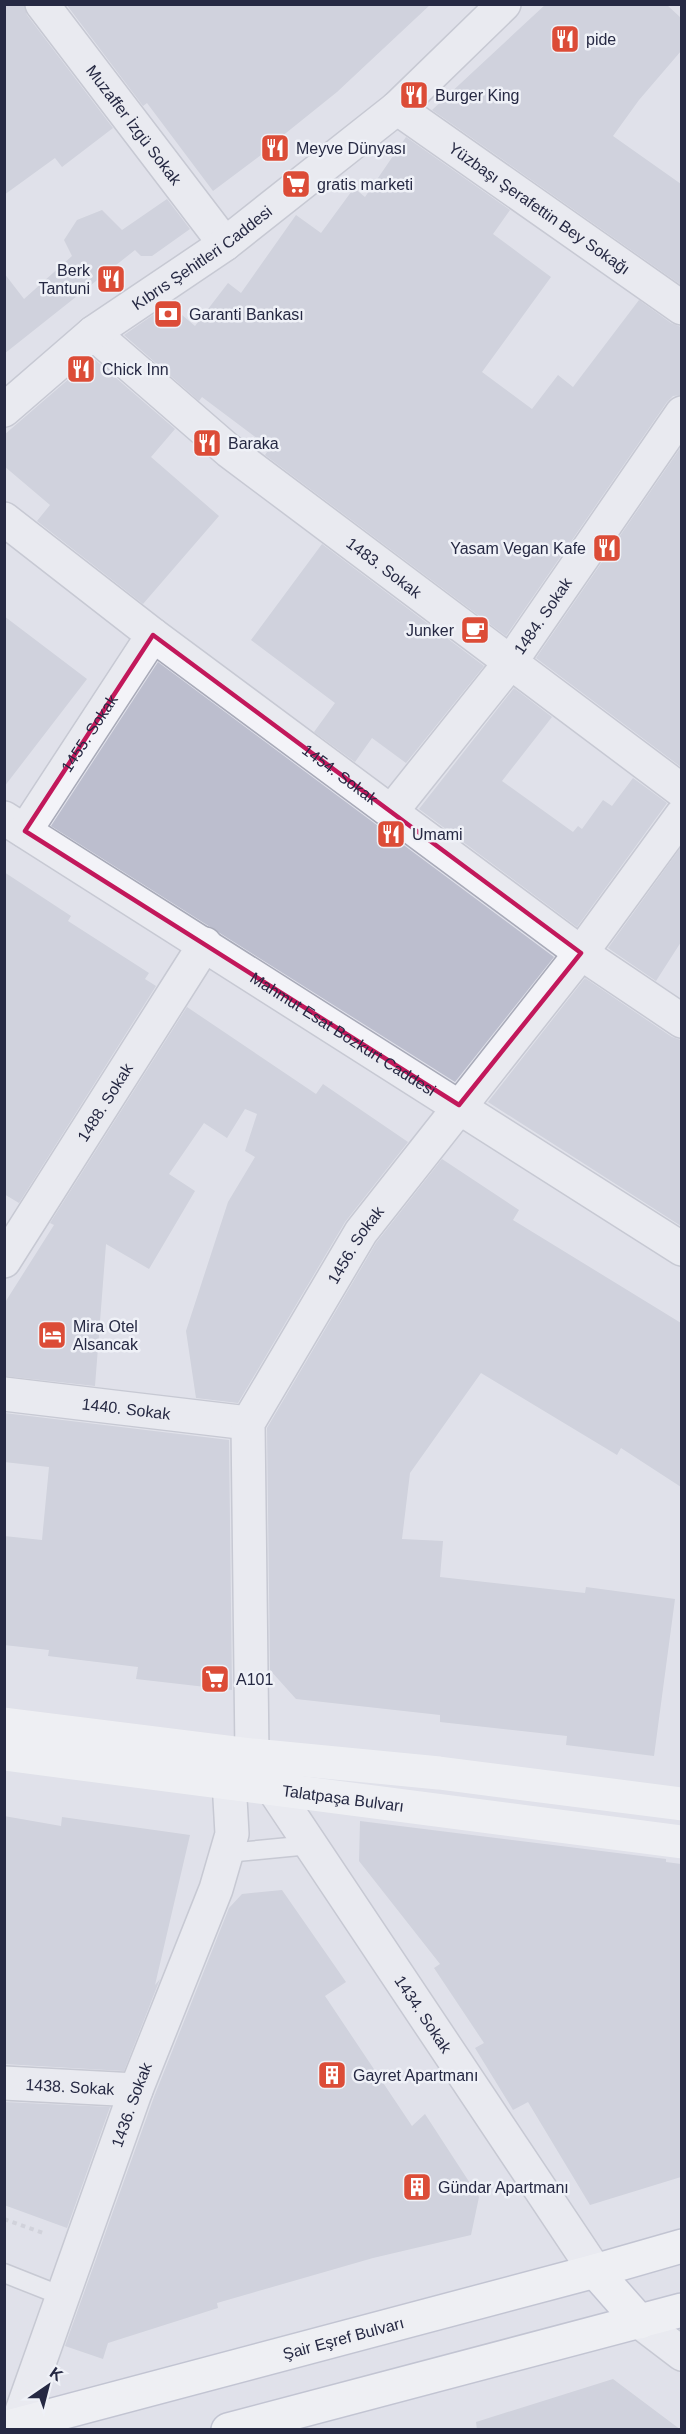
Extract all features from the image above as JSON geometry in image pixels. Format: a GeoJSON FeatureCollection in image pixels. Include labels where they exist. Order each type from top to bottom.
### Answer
{"type":"FeatureCollection","features":[{"type":"Feature","properties":{"kind":"main road","name":"Talatpaşa Bulvarı"},"geometry":{"type":"LineString","coordinates":[[4,1724],[252,1755],[439,1773],[681,1804]]}},
{"type":"Feature","properties":{"kind":"main road","name":"Talatpaşa Bulvarı"},"geometry":{"type":"LineString","coordinates":[[4,1754],[229,1781],[681,1842]]}},
{"type":"Feature","properties":{"kind":"main road"},"geometry":{"type":"LineString","coordinates":[[252,1755],[272,1787]]}},
{"type":"Feature","properties":{"kind":"main road","name":"Şair Eşref Bulvarı"},"geometry":{"type":"LineString","coordinates":[[11,2426],[596,2271],[681,2246]]}},
{"type":"Feature","properties":{"kind":"main road"},"geometry":{"type":"LineString","coordinates":[[596,2271],[640,2322]]}},
{"type":"Feature","properties":{"kind":"main road"},"geometry":{"type":"LineString","coordinates":[[228,2430],[681,2310]]}},
{"type":"Feature","properties":{"kind":"street","name":"Muzaffer İzgü Sokak"},"geometry":{"type":"LineString","coordinates":[[42,4],[225,244]]}},
{"type":"Feature","properties":{"kind":"street","name":"Kıbrıs Şehitleri Caddesi"},"geometry":{"type":"LineString","coordinates":[[4,410],[93,333],[225,244],[397,108],[504,4]]}},
{"type":"Feature","properties":{"kind":"street","name":"Yüzbaşı Şerafettin Bey Sokağı"},"geometry":{"type":"LineString","coordinates":[[397,108],[681,308]]}},
{"type":"Feature","properties":{"kind":"street","name":"1483. Sokak"},"geometry":{"type":"LineString","coordinates":[[93,333],[229,451],[681,791]]}},
{"type":"Feature","properties":{"kind":"street","name":"1484. Sokak"},"geometry":{"type":"LineString","coordinates":[[390,812],[510,663],[681,413]]}},
{"type":"Feature","properties":{"kind":"street","name":"1454. Sokak"},"geometry":{"type":"LineString","coordinates":[[4,519],[153,635],[390,812],[581,953],[681,1021]]}},
{"type":"Feature","properties":{"kind":"street","name":"1455. Sokak"},"geometry":{"type":"LineString","coordinates":[[15,825],[153,635]]}},
{"type":"Feature","properties":{"kind":"street","name":"Mahmut Esat Bozkurt Caddesi"},"geometry":{"type":"LineString","coordinates":[[15,825],[459,1105],[681,1249]]}},
{"type":"Feature","properties":{"kind":"street","name":"1456. Sokak"},"geometry":{"type":"LineString","coordinates":[[248,1424],[361,1232],[678,826]]}},
{"type":"Feature","properties":{"kind":"street","name":"1488. Sokak"},"geometry":{"type":"LineString","coordinates":[[4,1261],[205,944]]}},
{"type":"Feature","properties":{"kind":"street","name":"1440. Sokak"},"geometry":{"type":"LineString","coordinates":[[4,1394],[248,1424]]}},
{"type":"Feature","properties":{"kind":"street"},"geometry":{"type":"LineString","coordinates":[[248,1424],[252,1755]]}},
{"type":"Feature","properties":{"kind":"street","name":"1436. Sokak"},"geometry":{"type":"LineString","coordinates":[[11,2426],[62,2296],[136,2090],[216,1889],[232,1834],[229,1781]]}},
{"type":"Feature","properties":{"kind":"street","name":"1434. Sokak"},"geometry":{"type":"LineString","coordinates":[[272,1787],[596,2271]]}},
{"type":"Feature","properties":{"kind":"street","name":"1438. Sokak"},"geometry":{"type":"LineString","coordinates":[[4,2083],[136,2090]]}},
{"type":"Feature","properties":{"kind":"street"},"geometry":{"type":"LineString","coordinates":[[640,2322],[681,2354]]}},
{"type":"Feature","properties":{"kind":"lane"},"geometry":{"type":"LineString","coordinates":[[227,1852],[310,1845]]}},
{"type":"Feature","properties":{"kind":"lane"},"geometry":{"type":"LineString","coordinates":[[4,2273],[62,2296]]}},
{"type":"Feature","properties":{"kind":"highlighted area"},"geometry":{"type":"Polygon","coordinates":[[[153,635],[581,953],[459,1105],[25,831],[153,635]]]}},
{"type":"Feature","properties":{"kind":"building"},"geometry":{"type":"Polygon","coordinates":[[[4,4],[24,4],[27,15],[113,128],[62,167],[55,158],[4,195],[4,4]]]}},
{"type":"Feature","properties":{"kind":"building"},"geometry":{"type":"Polygon","coordinates":[[[66,4],[431,4],[337,92],[281,137],[281,140],[213,191],[147,103],[143,106],[66,4]]]}},
{"type":"Feature","properties":{"kind":"building"},"geometry":{"type":"Polygon","coordinates":[[[546,4],[666,4],[681,18],[681,51],[639,100],[613,136],[681,184],[681,285],[432,110],[546,4]]]}},
{"type":"Feature","properties":{"kind":"building"},"geometry":{"type":"Polygon","coordinates":[[[406,137],[510,210],[493,234],[551,277],[482,372],[532,409],[558,375],[573,387],[639,300],[671,323],[681,327],[681,395],[673,396],[667,402],[506,636],[265,455],[270,448],[202,397],[199,401],[124,335],[169,304],[195,326],[228,283],[241,293],[296,215],[321,233],[354,188],[365,197],[406,137]]]}},
{"type":"Feature","properties":{"kind":"building"},"geometry":{"type":"Polygon","coordinates":[[[167,199],[190,229],[152,256],[141,256],[135,250],[4,354],[4,273],[24,299],[72,256],[64,240],[77,220],[102,210],[122,230],[167,199]]]}},
{"type":"Feature","properties":{"kind":"building"},"geometry":{"type":"Polygon","coordinates":[[[93,358],[175,429],[151,457],[219,516],[143,604],[37,521],[50,505],[4,466],[4,435],[93,358]]]}},
{"type":"Feature","properties":{"kind":"building"},"geometry":{"type":"Polygon","coordinates":[[[681,447],[681,767],[536,658],[681,447]]]}},
{"type":"Feature","properties":{"kind":"building"},"geometry":{"type":"Polygon","coordinates":[[[322,544],[484,666],[406,763],[372,738],[355,762],[314,732],[335,703],[251,640],[322,544]]]}},
{"type":"Feature","properties":{"kind":"building"},"geometry":{"type":"Polygon","coordinates":[[[4,616],[87,679],[4,787],[4,616]]]}},
{"type":"Feature","properties":{"kind":"building"},"geometry":{"type":"Polygon","coordinates":[[[158,662],[554,957],[455,1082],[51,826],[158,662]]]}},
{"type":"Feature","properties":{"kind":"building"},"geometry":{"type":"Polygon","coordinates":[[[514,688],[552,717],[502,781],[573,832],[578,826],[582,829],[603,800],[612,806],[633,778],[667,803],[577,927],[419,809],[514,688]]]}},
{"type":"Feature","properties":{"kind":"building"},"geometry":{"type":"Polygon","coordinates":[[[681,847],[681,942],[656,981],[608,948],[681,847]]]}},
{"type":"Feature","properties":{"kind":"building"},"geometry":{"type":"Polygon","coordinates":[[[4,872],[71,916],[68,921],[149,973],[145,979],[156,986],[19,1203],[4,1194],[4,872]]]}},
{"type":"Feature","properties":{"kind":"building"},"geometry":{"type":"Polygon","coordinates":[[[585,978],[672,1037],[681,1040],[681,1226],[488,1102],[585,978]]]}},
{"type":"Feature","properties":{"kind":"building"},"geometry":{"type":"Polygon","coordinates":[[[187,1007],[316,1094],[323,1084],[408,1142],[345,1222],[238,1403],[196,1398],[186,1331],[228,1202],[255,1157],[245,1151],[257,1114],[245,1109],[227,1138],[204,1123],[169,1174],[195,1191],[149,1269],[106,1244],[95,1386],[4,1376],[4,1304],[54,1225],[50,1223],[187,1007]]]}},
{"type":"Feature","properties":{"kind":"building"},"geometry":{"type":"Polygon","coordinates":[[[442,1159],[519,1210],[513,1220],[681,1323],[681,1487],[621,1448],[617,1455],[481,1373],[410,1473],[402,1539],[443,1541],[440,1577],[585,1593],[586,1587],[675,1599],[654,1756],[566,1745],[567,1736],[440,1722],[440,1715],[296,1699],[270,1670],[267,1428],[376,1243],[442,1159]]]}},
{"type":"Feature","properties":{"kind":"building"},"geometry":{"type":"Polygon","coordinates":[[[4,1413],[229,1440],[232,1690],[136,1679],[138,1667],[48,1656],[49,1650],[4,1645],[4,1536],[42,1540],[49,1467],[4,1462],[4,1413]]]}},
{"type":"Feature","properties":{"kind":"building"},"geometry":{"type":"Polygon","coordinates":[[[4,1816],[61,1826],[62,1817],[190,1835],[155,1985],[160,1979],[124,2071],[4,2064],[4,1816]]]}},
{"type":"Feature","properties":{"kind":"building"},"geometry":{"type":"Polygon","coordinates":[[[360,1821],[666,1859],[666,1862],[681,1864],[681,2177],[590,2205],[528,2102],[513,2110],[475,2048],[484,2043],[434,1968],[440,1964],[359,1861],[360,1821]]]}},
{"type":"Feature","properties":{"kind":"building"},"geometry":{"type":"Polygon","coordinates":[[[282,1890],[346,1982],[325,1996],[412,2126],[425,2114],[479,2197],[471,2235],[373,2258],[217,2303],[218,2308],[108,2343],[103,2359],[65,2346],[154,2097],[229,1908],[242,1894],[282,1890]]]}},
{"type":"Feature","properties":{"kind":"building"},"geometry":{"type":"Polygon","coordinates":[[[4,2102],[110,2107],[67,2228],[4,2205],[4,2102]]]}},
{"type":"Feature","properties":{"kind":"building"},"geometry":{"type":"Polygon","coordinates":[[[613,2379],[681,2430],[477,2430],[476,2422],[613,2379]]]}},
{"type":"Feature","properties":{"kind":"place","name":"pide"},"geometry":{"type":"Point","coordinates":[565,39]}},
{"type":"Feature","properties":{"kind":"place","name":"Burger King"},"geometry":{"type":"Point","coordinates":[414,95]}},
{"type":"Feature","properties":{"kind":"place","name":"Meyve Dünyası"},"geometry":{"type":"Point","coordinates":[275,148]}},
{"type":"Feature","properties":{"kind":"place","name":"gratis marketi"},"geometry":{"type":"Point","coordinates":[296,184]}},
{"type":"Feature","properties":{"kind":"place","name":"Berk Tantuni"},"geometry":{"type":"Point","coordinates":[111,279]}},
{"type":"Feature","properties":{"kind":"place","name":"Garanti Bankası"},"geometry":{"type":"Point","coordinates":[168,314]}},
{"type":"Feature","properties":{"kind":"place","name":"Chick Inn"},"geometry":{"type":"Point","coordinates":[81,369]}},
{"type":"Feature","properties":{"kind":"place","name":"Baraka"},"geometry":{"type":"Point","coordinates":[207,443]}},
{"type":"Feature","properties":{"kind":"place","name":"Yasam Vegan Kafe"},"geometry":{"type":"Point","coordinates":[607,548]}},
{"type":"Feature","properties":{"kind":"place","name":"Junker"},"geometry":{"type":"Point","coordinates":[475,630]}},
{"type":"Feature","properties":{"kind":"place","name":"Umami"},"geometry":{"type":"Point","coordinates":[391,834]}},
{"type":"Feature","properties":{"kind":"place","name":"Mira Otel Alsancak"},"geometry":{"type":"Point","coordinates":[52,1335]}},
{"type":"Feature","properties":{"kind":"place","name":"A101"},"geometry":{"type":"Point","coordinates":[215,1679]}},
{"type":"Feature","properties":{"kind":"place","name":"Gayret Apartmanı"},"geometry":{"type":"Point","coordinates":[332,2075]}},
{"type":"Feature","properties":{"kind":"place","name":"Gündar Apartmanı"},"geometry":{"type":"Point","coordinates":[417,2187]}}]}
